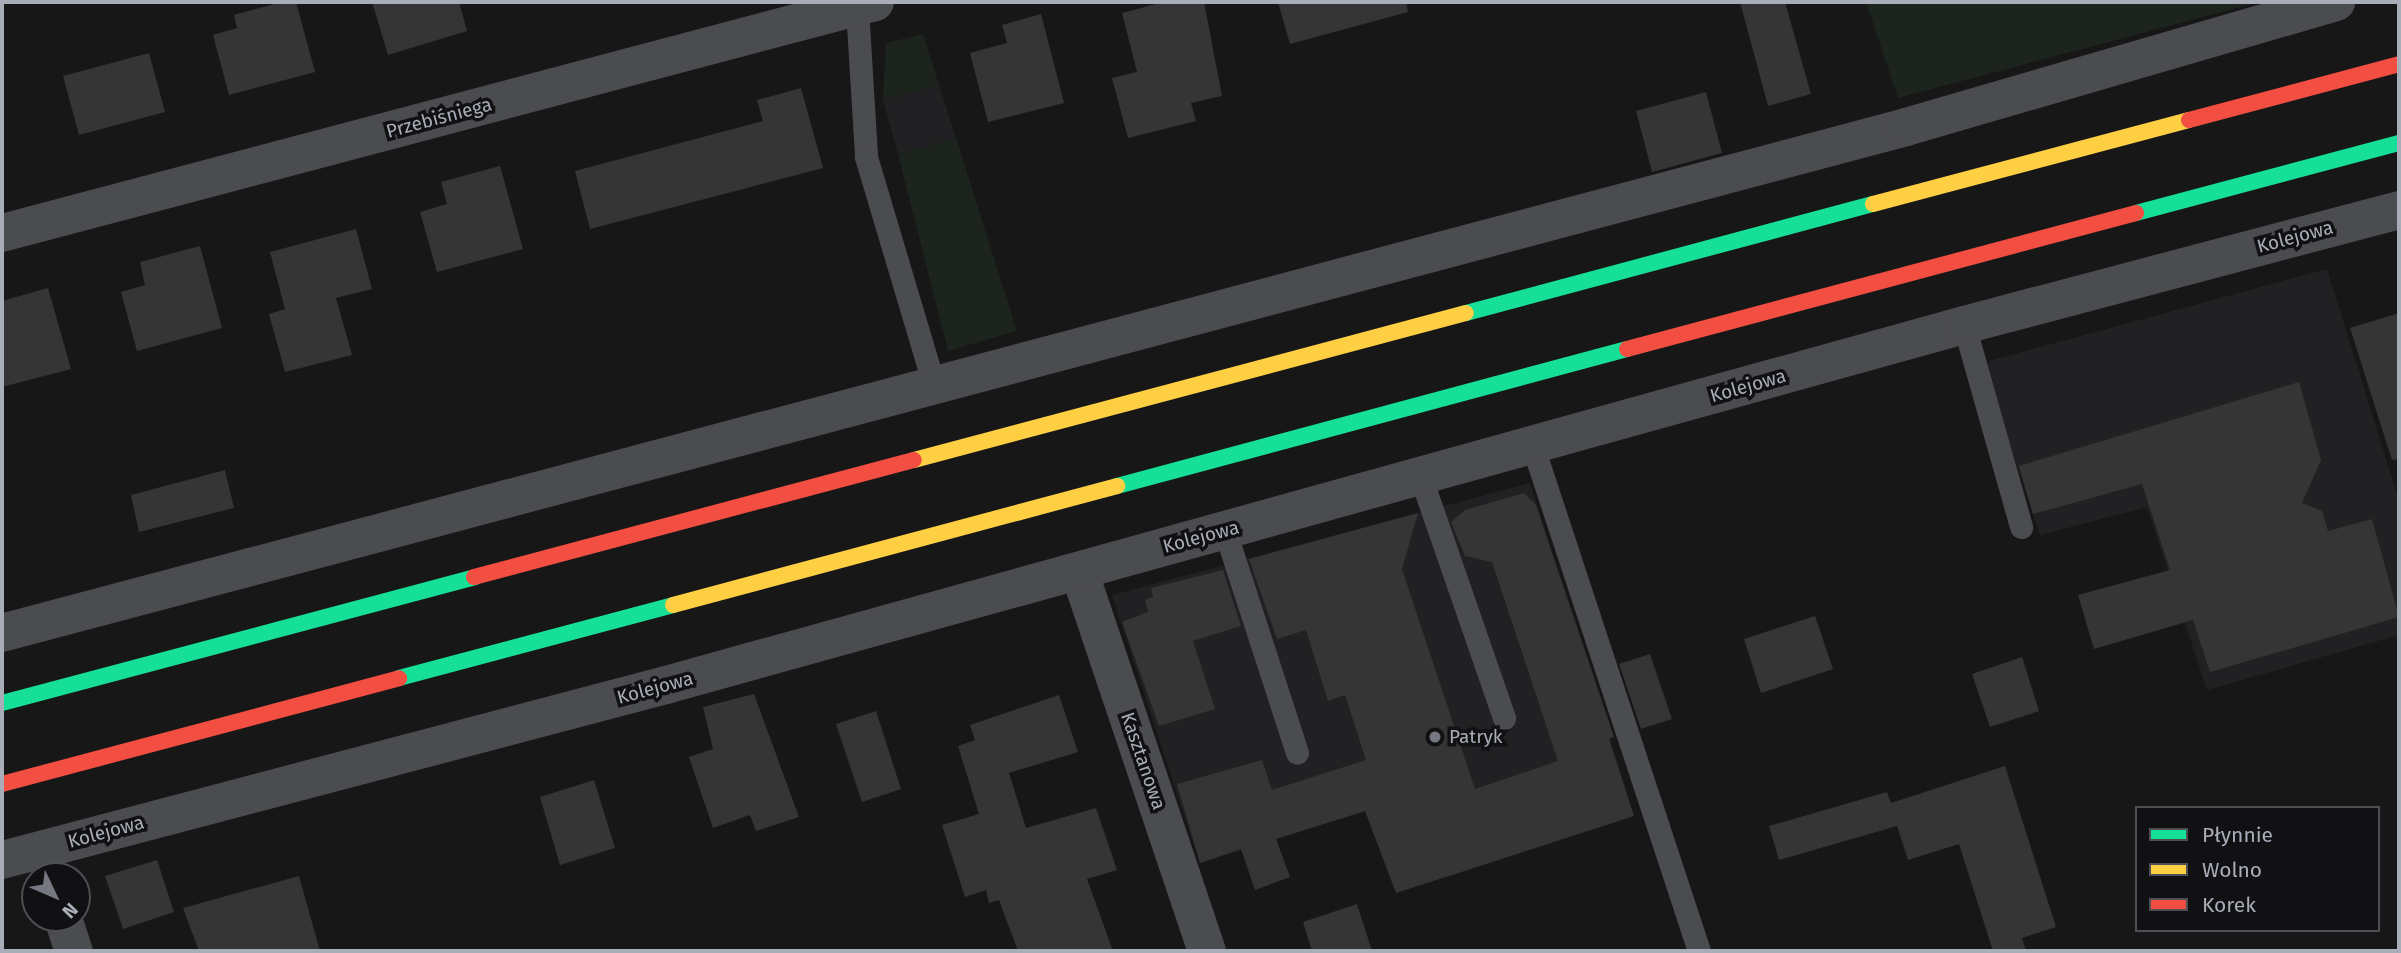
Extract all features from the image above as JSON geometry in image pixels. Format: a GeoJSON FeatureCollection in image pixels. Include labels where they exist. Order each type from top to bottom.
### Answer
{"type":"FeatureCollection","features":[{"type":"Feature","properties":{"kind":"highway"},"geometry":{"type":"LineString","coordinates":[[2,702],[2399,64]]}},
{"type":"Feature","properties":{"kind":"highway"},"geometry":{"type":"LineString","coordinates":[[2,784],[2399,143]]}},
{"type":"Feature","properties":{"kind":"street"},"geometry":{"type":"LineString","coordinates":[[2,633],[935,389],[1906,127],[2336,2]]}},
{"type":"Feature","properties":{"kind":"street","name":"Przebiśniega"},"geometry":{"type":"LineString","coordinates":[[2,233],[866,5]]}},
{"type":"Feature","properties":{"kind":"street","name":"Kolejowa"},"geometry":{"type":"LineString","coordinates":[[49,862],[1079,571],[1965,325],[2399,210]]}},
{"type":"Feature","properties":{"kind":"street","name":"Kasztanowa"},"geometry":{"type":"LineString","coordinates":[[1079,571],[1207,951]]}},
{"type":"Feature","properties":{"kind":"street","name":"Kolejowa"},"geometry":{"type":"LineString","coordinates":[[2,860],[31,862]]}},
{"type":"Feature","properties":{"kind":"street"},"geometry":{"type":"LineString","coordinates":[[68,932],[74,951]]}},
{"type":"Feature","properties":{"kind":"lane"},"geometry":{"type":"LineString","coordinates":[[866,5],[866,157],[935,389]]}},
{"type":"Feature","properties":{"kind":"lane"},"geometry":{"type":"LineString","coordinates":[[1965,325],[2021,527]]}},
{"type":"Feature","properties":{"kind":"lane"},"geometry":{"type":"LineString","coordinates":[[1533,447],[1699,951]]}},
{"type":"Feature","properties":{"kind":"lane"},"geometry":{"type":"LineString","coordinates":[[1420,478],[1504,718]]}},
{"type":"Feature","properties":{"kind":"lane"},"geometry":{"type":"LineString","coordinates":[[1225,531],[1297,753]]}},
{"type":"Feature","properties":{"kind":"shaded area"},"geometry":{"type":"Polygon","coordinates":[[[1866,2],[2259,2],[1898,98],[1866,2]]]}},
{"type":"Feature","properties":{"kind":"shaded area"},"geometry":{"type":"Polygon","coordinates":[[[923,34],[939,85],[883,100],[886,43],[923,34]]]}},
{"type":"Feature","properties":{"kind":"shaded area"},"geometry":{"type":"Polygon","coordinates":[[[939,85],[956,138],[898,154],[883,100],[939,85]]]}},
{"type":"Feature","properties":{"kind":"shaded area"},"geometry":{"type":"Polygon","coordinates":[[[956,138],[1017,331],[948,351],[898,154],[956,138]]]}},
{"type":"Feature","properties":{"kind":"shaded area"},"geometry":{"type":"Polygon","coordinates":[[[2327,269],[2399,501],[2399,635],[2207,690],[2147,507],[2040,535],[1986,372],[1989,361],[2327,269]]]}},
{"type":"Feature","properties":{"kind":"shaded area"},"geometry":{"type":"Polygon","coordinates":[[[1530,483],[1634,816],[1444,878],[1417,795],[1200,863],[1112,595],[1530,483]]]}},
{"type":"Feature","properties":{"kind":"building"},"geometry":{"type":"Polygon","coordinates":[[[282,2],[296,2],[315,72],[229,95],[213,35],[237,28],[234,15],[282,2]]]}},
{"type":"Feature","properties":{"kind":"building"},"geometry":{"type":"Polygon","coordinates":[[[372,2],[459,2],[467,31],[388,55],[372,2]]]}},
{"type":"Feature","properties":{"kind":"building"},"geometry":{"type":"Polygon","coordinates":[[[1164,2],[1204,2],[1222,96],[1191,103],[1196,121],[1128,138],[1112,78],[1137,72],[1122,13],[1164,2]]]}},
{"type":"Feature","properties":{"kind":"building"},"geometry":{"type":"Polygon","coordinates":[[[1278,2],[1406,2],[1408,12],[1290,44],[1278,2]]]}},
{"type":"Feature","properties":{"kind":"building"},"geometry":{"type":"Polygon","coordinates":[[[1740,2],[1785,2],[1811,94],[1768,106],[1740,2]]]}},
{"type":"Feature","properties":{"kind":"building"},"geometry":{"type":"Polygon","coordinates":[[[1041,14],[1064,103],[988,122],[970,53],[1007,43],[1002,25],[1041,14]]]}},
{"type":"Feature","properties":{"kind":"building"},"geometry":{"type":"Polygon","coordinates":[[[149,53],[165,112],[79,135],[63,76],[149,53]]]}},
{"type":"Feature","properties":{"kind":"building"},"geometry":{"type":"Polygon","coordinates":[[[801,88],[823,168],[590,229],[575,171],[763,121],[757,100],[801,88]]]}},
{"type":"Feature","properties":{"kind":"building"},"geometry":{"type":"Polygon","coordinates":[[[1706,92],[1722,153],[1652,172],[1636,111],[1706,92]]]}},
{"type":"Feature","properties":{"kind":"building"},"geometry":{"type":"Polygon","coordinates":[[[500,166],[523,249],[437,272],[420,212],[447,204],[441,182],[500,166]]]}},
{"type":"Feature","properties":{"kind":"building"},"geometry":{"type":"Polygon","coordinates":[[[356,229],[372,289],[336,298],[352,355],[285,372],[269,314],[285,309],[270,252],[356,229]]]}},
{"type":"Feature","properties":{"kind":"building"},"geometry":{"type":"Polygon","coordinates":[[[200,246],[222,328],[137,351],[121,292],[145,285],[140,262],[200,246]]]}},
{"type":"Feature","properties":{"kind":"building"},"geometry":{"type":"Polygon","coordinates":[[[48,288],[71,369],[2,387],[2,301],[48,288]]]}},
{"type":"Feature","properties":{"kind":"building"},"geometry":{"type":"Polygon","coordinates":[[[2399,313],[2399,459],[2392,460],[2350,328],[2399,313]]]}},
{"type":"Feature","properties":{"kind":"building"},"geometry":{"type":"Polygon","coordinates":[[[2299,382],[2321,460],[2302,503],[2322,511],[2328,531],[2372,519],[2399,617],[2210,672],[2193,620],[2094,649],[2078,595],[2170,570],[2142,484],[2033,514],[2019,466],[2299,382]]]}},
{"type":"Feature","properties":{"kind":"building"},"geometry":{"type":"Polygon","coordinates":[[[225,470],[234,508],[139,532],[131,495],[225,470]]]}},
{"type":"Feature","properties":{"kind":"building"},"geometry":{"type":"Polygon","coordinates":[[[1524,493],[1536,505],[1614,737],[1609,739],[1634,816],[1396,893],[1365,811],[1276,839],[1290,877],[1255,890],[1241,849],[1200,863],[1177,784],[1262,760],[1272,790],[1366,760],[1345,695],[1328,701],[1306,630],[1277,639],[1249,559],[1418,513],[1402,569],[1475,789],[1558,761],[1492,562],[1465,556],[1451,522],[1465,510],[1524,493]]]}},
{"type":"Feature","properties":{"kind":"building"},"geometry":{"type":"Polygon","coordinates":[[[1223,570],[1241,626],[1193,641],[1215,709],[1159,726],[1122,622],[1148,612],[1145,600],[1153,597],[1151,588],[1223,570]]]}},
{"type":"Feature","properties":{"kind":"building"},"geometry":{"type":"Polygon","coordinates":[[[1815,616],[1833,669],[1761,693],[1744,639],[1815,616]]]}},
{"type":"Feature","properties":{"kind":"building"},"geometry":{"type":"Polygon","coordinates":[[[1650,654],[1672,719],[1641,729],[1619,664],[1650,654]]]}},
{"type":"Feature","properties":{"kind":"building"},"geometry":{"type":"Polygon","coordinates":[[[2022,657],[2039,711],[1990,727],[1972,674],[2022,657]]]}},
{"type":"Feature","properties":{"kind":"building"},"geometry":{"type":"Polygon","coordinates":[[[754,694],[799,817],[756,831],[750,815],[713,828],[689,757],[713,749],[703,707],[754,694]]]}},
{"type":"Feature","properties":{"kind":"building"},"geometry":{"type":"Polygon","coordinates":[[[1059,695],[1078,752],[1009,773],[1026,828],[1096,808],[1117,870],[1087,879],[1113,951],[1018,951],[999,900],[989,903],[986,890],[965,897],[942,825],[979,814],[958,746],[975,740],[970,725],[1059,695]]]}},
{"type":"Feature","properties":{"kind":"building"},"geometry":{"type":"Polygon","coordinates":[[[876,711],[901,789],[862,802],[836,724],[876,711]]]}},
{"type":"Feature","properties":{"kind":"building"},"geometry":{"type":"Polygon","coordinates":[[[2005,766],[2056,927],[2022,938],[2026,951],[1993,951],[1959,844],[1908,860],[1897,826],[1779,860],[1769,826],[1887,792],[1891,803],[2005,766]]]}},
{"type":"Feature","properties":{"kind":"building"},"geometry":{"type":"Polygon","coordinates":[[[594,780],[615,848],[560,865],[540,797],[594,780]]]}},
{"type":"Feature","properties":{"kind":"building"},"geometry":{"type":"Polygon","coordinates":[[[157,860],[174,912],[123,929],[105,876],[157,860]]]}},
{"type":"Feature","properties":{"kind":"building"},"geometry":{"type":"Polygon","coordinates":[[[299,876],[320,951],[199,951],[183,908],[299,876]]]}},
{"type":"Feature","properties":{"kind":"building"},"geometry":{"type":"Polygon","coordinates":[[[1357,904],[1372,951],[1312,951],[1303,922],[1357,904]]]}},
{"type":"Feature","properties":{"kind":"traffic: fast"},"geometry":{"type":"LineString","coordinates":[[2136,213],[2399,143]]}},
{"type":"Feature","properties":{"kind":"traffic: fast"},"geometry":{"type":"LineString","coordinates":[[1466,313],[1873,204]]}},
{"type":"Feature","properties":{"kind":"traffic: fast"},"geometry":{"type":"LineString","coordinates":[[1117,486],[1627,349]]}},
{"type":"Feature","properties":{"kind":"traffic: fast"},"geometry":{"type":"LineString","coordinates":[[2,703],[474,577]]}},
{"type":"Feature","properties":{"kind":"traffic: fast"},"geometry":{"type":"LineString","coordinates":[[399,678],[673,605]]}},
{"type":"Feature","properties":{"kind":"traffic: slow"},"geometry":{"type":"LineString","coordinates":[[1873,204],[2189,120]]}},
{"type":"Feature","properties":{"kind":"traffic: slow"},"geometry":{"type":"LineString","coordinates":[[914,460],[1466,313]]}},
{"type":"Feature","properties":{"kind":"traffic: slow"},"geometry":{"type":"LineString","coordinates":[[673,605],[1117,486]]}},
{"type":"Feature","properties":{"kind":"traffic: jam"},"geometry":{"type":"LineString","coordinates":[[2189,120],[2399,64]]}},
{"type":"Feature","properties":{"kind":"traffic: jam"},"geometry":{"type":"LineString","coordinates":[[1627,349],[2136,213]]}},
{"type":"Feature","properties":{"kind":"traffic: jam"},"geometry":{"type":"LineString","coordinates":[[474,577],[914,460]]}},
{"type":"Feature","properties":{"kind":"traffic: jam"},"geometry":{"type":"LineString","coordinates":[[2,784],[399,678]]}},
{"type":"Feature","properties":{"kind":"place","name":"Patryk"},"geometry":{"type":"Point","coordinates":[1435,737]}}]}
